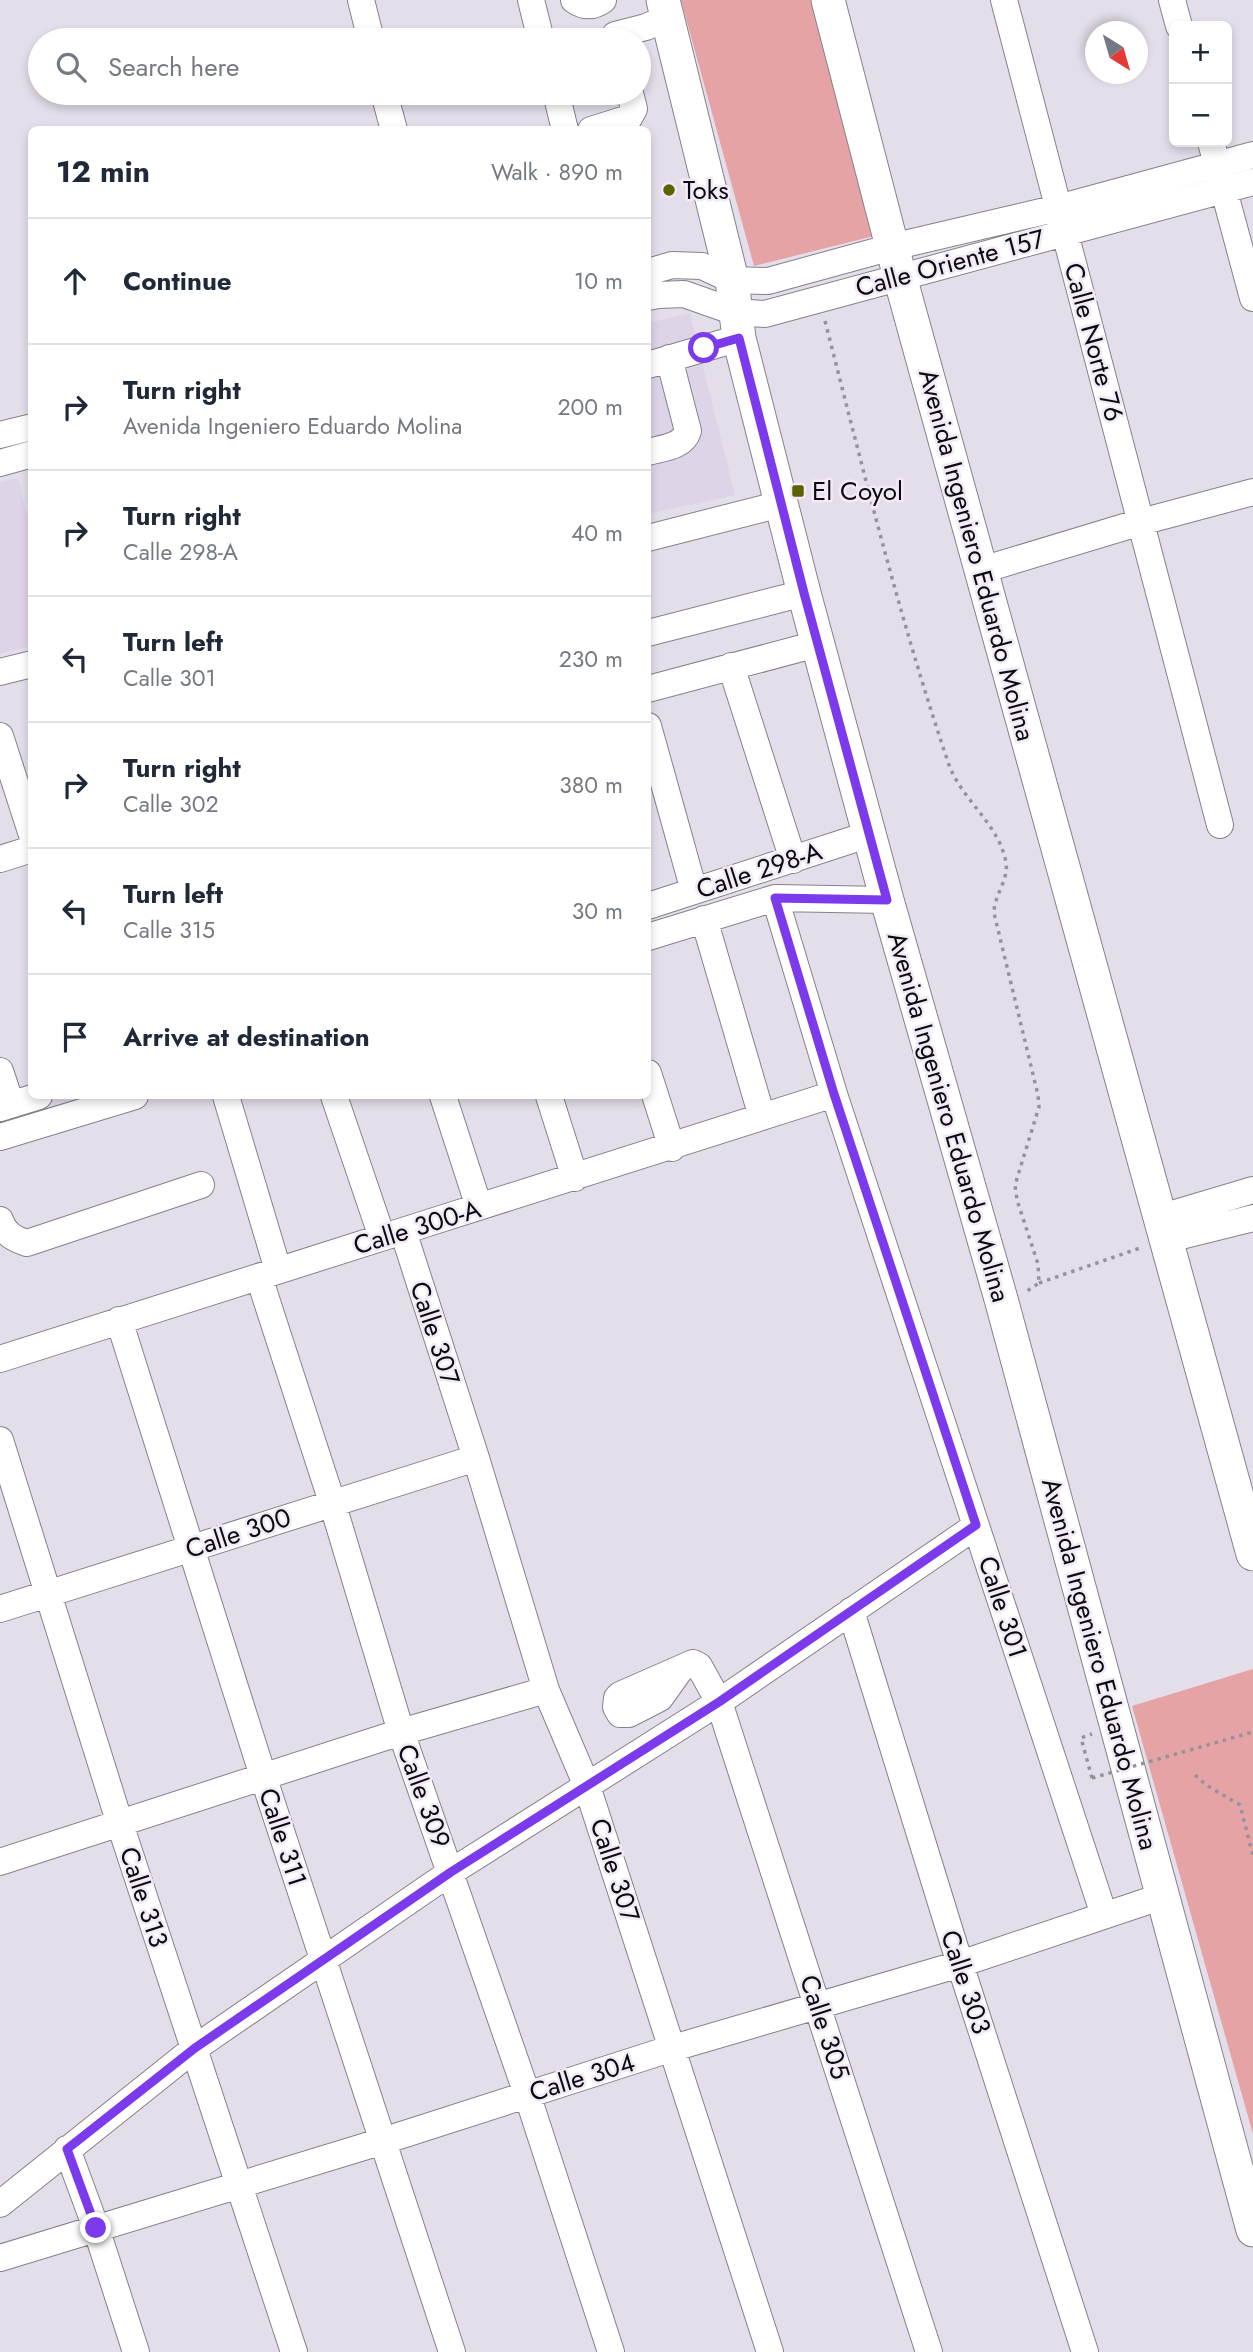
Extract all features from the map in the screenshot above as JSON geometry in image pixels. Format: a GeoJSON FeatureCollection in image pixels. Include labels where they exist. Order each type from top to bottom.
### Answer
{"type":"FeatureCollection","features":[{"type":"Feature","properties":{"kind":"main road","name":"Avenida Ingeniero Eduardo Molina"},"geometry":{"type":"LineString","coordinates":[[828,0],[896,262],[1253,1554]]}},
{"type":"Feature","properties":{"kind":"main road","name":"Avenida Ingeniero Eduardo Molina"},"geometry":{"type":"LineString","coordinates":[[665,9],[781,504],[817,644],[1001,1299],[1253,2230]]}},
{"type":"Feature","properties":{"kind":"street"},"geometry":{"type":"LineString","coordinates":[[361,0],[368,28]]}},
{"type":"Feature","properties":{"kind":"street"},"geometry":{"type":"LineString","coordinates":[[531,0],[538,28]]}},
{"type":"Feature","properties":{"kind":"street"},"geometry":{"type":"LineString","coordinates":[[574,0],[588,6],[597,5],[603,0]]}},
{"type":"Feature","properties":{"kind":"street","name":"Calle Norte 76"},"geometry":{"type":"LineString","coordinates":[[1004,0],[1220,825]]}},
{"type":"Feature","properties":{"kind":"street"},"geometry":{"type":"LineString","coordinates":[[1172,0],[1178,21]]}},
{"type":"Feature","properties":{"kind":"street"},"geometry":{"type":"LineString","coordinates":[[643,28],[665,9]]}},
{"type":"Feature","properties":{"kind":"street"},"geometry":{"type":"LineString","coordinates":[[387,105],[393,126]]}},
{"type":"Feature","properties":{"kind":"street"},"geometry":{"type":"LineString","coordinates":[[560,105],[564,126]]}},
{"type":"Feature","properties":{"kind":"street"},"geometry":{"type":"LineString","coordinates":[[603,126],[629,118],[635,109],[634,105]]}},
{"type":"Feature","properties":{"kind":"street","name":"Calle Oriente 157"},"geometry":{"type":"LineString","coordinates":[[735,310],[768,281],[896,262],[1061,220],[1253,155]]}},
{"type":"Feature","properties":{"kind":"street"},"geometry":{"type":"LineString","coordinates":[[1217,166],[1253,298]]}},
{"type":"Feature","properties":{"kind":"street","name":"Calle Oriente 157"},"geometry":{"type":"LineString","coordinates":[[1217,166],[1253,182]]}},
{"type":"Feature","properties":{"kind":"street","name":"Calle Oriente 157"},"geometry":{"type":"LineString","coordinates":[[651,297],[684,295],[735,310],[765,314],[819,299],[896,262]]}},
{"type":"Feature","properties":{"kind":"street","name":"Calle Oriente 157"},"geometry":{"type":"LineString","coordinates":[[651,270],[672,265],[702,266],[735,310]]}},
{"type":"Feature","properties":{"kind":"street"},"geometry":{"type":"LineString","coordinates":[[651,451],[680,443],[688,431],[658,361],[735,310]]}},
{"type":"Feature","properties":{"kind":"street"},"geometry":{"type":"LineString","coordinates":[[0,435],[28,428]]}},
{"type":"Feature","properties":{"kind":"street"},"geometry":{"type":"LineString","coordinates":[[0,463],[28,455]]}},
{"type":"Feature","properties":{"kind":"street"},"geometry":{"type":"LineString","coordinates":[[982,570],[1141,522],[1253,492]]}},
{"type":"Feature","properties":{"kind":"street"},"geometry":{"type":"LineString","coordinates":[[651,537],[781,504]]}},
{"type":"Feature","properties":{"kind":"street"},"geometry":{"type":"LineString","coordinates":[[651,632],[804,593]]}},
{"type":"Feature","properties":{"kind":"street"},"geometry":{"type":"LineString","coordinates":[[651,688],[817,644]]}},
{"type":"Feature","properties":{"kind":"street"},"geometry":{"type":"LineString","coordinates":[[0,672],[28,665]]}},
{"type":"Feature","properties":{"kind":"street"},"geometry":{"type":"LineString","coordinates":[[731,666],[793,860]]}},
{"type":"Feature","properties":{"kind":"street"},"geometry":{"type":"LineString","coordinates":[[0,736],[28,823]]}},
{"type":"Feature","properties":{"kind":"street"},"geometry":{"type":"LineString","coordinates":[[651,737],[694,891]]}},
{"type":"Feature","properties":{"kind":"street","name":"Calle 298-A"},"geometry":{"type":"LineString","coordinates":[[651,905],[870,834]]}},
{"type":"Feature","properties":{"kind":"street"},"geometry":{"type":"LineString","coordinates":[[0,859],[28,850]]}},
{"type":"Feature","properties":{"kind":"street","name":"Calle 298-A"},"geometry":{"type":"LineString","coordinates":[[651,936],[775,898],[887,900]]}},
{"type":"Feature","properties":{"kind":"street","name":"Calle 301"},"geometry":{"type":"LineString","coordinates":[[775,898],[834,1094],[1104,1915]]}},
{"type":"Feature","properties":{"kind":"street"},"geometry":{"type":"LineString","coordinates":[[704,919],[762,1117]]}},
{"type":"Feature","properties":{"kind":"street"},"geometry":{"type":"LineString","coordinates":[[0,1071],[6,1106],[29,1099]]}},
{"type":"Feature","properties":{"kind":"street"},"geometry":{"type":"LineString","coordinates":[[651,1082],[672,1147]]}},
{"type":"Feature","properties":{"kind":"street","name":"Calle 300-A"},"geometry":{"type":"LineString","coordinates":[[0,1359],[834,1094]]}},
{"type":"Feature","properties":{"kind":"street"},"geometry":{"type":"LineString","coordinates":[[0,1137],[125,1099]]}},
{"type":"Feature","properties":{"kind":"street","name":"Calle 309"},"geometry":{"type":"LineString","coordinates":[[227,1099],[269,1274],[332,1502],[401,1732],[527,2094],[611,2352]]}},
{"type":"Feature","properties":{"kind":"street","name":"Calle 307"},"geometry":{"type":"LineString","coordinates":[[335,1099],[392,1234],[476,1458],[546,1690],[587,1786],[770,2352]]}},
{"type":"Feature","properties":{"kind":"street"},"geometry":{"type":"LineString","coordinates":[[444,1099],[479,1207]]}},
{"type":"Feature","properties":{"kind":"street"},"geometry":{"type":"LineString","coordinates":[[550,1099],[575,1178]]}},
{"type":"Feature","properties":{"kind":"street"},"geometry":{"type":"LineString","coordinates":[[0,1220],[3,1228],[14,1239],[27,1243],[201,1185]]}},
{"type":"Feature","properties":{"kind":"street"},"geometry":{"type":"LineString","coordinates":[[1162,1229],[1253,1190]]}},
{"type":"Feature","properties":{"kind":"street"},"geometry":{"type":"LineString","coordinates":[[1162,1229],[1253,1218]]}},
{"type":"Feature","properties":{"kind":"street","name":"Calle 311"},"geometry":{"type":"LineString","coordinates":[[119,1320],[263,1776],[452,2352]]}},
{"type":"Feature","properties":{"kind":"street","name":"Calle 313"},"geometry":{"type":"LineString","coordinates":[[0,1440],[120,1824],[294,2352]]}},
{"type":"Feature","properties":{"kind":"street","name":"Calle 300"},"geometry":{"type":"LineString","coordinates":[[0,1609],[476,1458]]}},
{"type":"Feature","properties":{"kind":"street"},"geometry":{"type":"LineString","coordinates":[[0,2204],[195,2048],[451,1872],[719,1702],[976,1525]]}},
{"type":"Feature","properties":{"kind":"street","name":"Calle 303"},"geometry":{"type":"LineString","coordinates":[[851,1611],[960,1964],[1085,2352]]}},
{"type":"Feature","properties":{"kind":"street","name":"Calle 305"},"geometry":{"type":"LineString","coordinates":[[680,1670],[693,1663],[697,1664],[719,1702],[929,2352]]}},
{"type":"Feature","properties":{"kind":"street"},"geometry":{"type":"LineString","coordinates":[[0,1862],[401,1732],[546,1690]]}},
{"type":"Feature","properties":{"kind":"street","name":"Calle 304"},"geometry":{"type":"LineString","coordinates":[[0,2258],[673,2049],[960,1964],[1163,1896]]}},
{"type":"Feature","properties":{"kind":"street"},"geometry":{"type":"LineString","coordinates":[[67,2149],[136,2352]]}},
{"type":"Feature","properties":{"kind":"path"},"geometry":{"type":"LineString","coordinates":[[819,299],[903,620],[949,766],[997,837],[1006,864],[1004,879],[994,902],[994,913],[1039,1107],[1015,1185],[1017,1200],[1038,1264],[1039,1283]]}},
{"type":"Feature","properties":{"kind":"path"},"geometry":{"type":"LineString","coordinates":[[1001,1299],[1029,1290],[1039,1283],[1162,1229]]}},
{"type":"Feature","properties":{"kind":"path"},"geometry":{"type":"LineString","coordinates":[[1115,1726],[1081,1738],[1092,1778],[1253,1732]]}},
{"type":"Feature","properties":{"kind":"path"},"geometry":{"type":"LineString","coordinates":[[1195,1775],[1206,1785],[1240,1805],[1253,1856]]}},
{"type":"Feature","properties":{"kind":"shaded area"},"geometry":{"type":"Polygon","coordinates":[[[681,0],[817,0],[878,235],[754,266],[681,0]]]}},
{"type":"Feature","properties":{"kind":"shaded area"},"geometry":{"type":"Polygon","coordinates":[[[690,313],[735,495],[651,513],[651,322],[690,313]]]}},
{"type":"Feature","properties":{"kind":"shaded area"},"geometry":{"type":"Polygon","coordinates":[[[18,478],[28,520],[28,647],[0,654],[0,482],[18,478]]]}},
{"type":"Feature","properties":{"kind":"shaded area"},"geometry":{"type":"Polygon","coordinates":[[[1253,1669],[1253,2134],[1132,1706],[1253,1669]]]}},
{"type":"Feature","properties":{"kind":"place","name":"Toks"},"geometry":{"type":"Point","coordinates":[669,190]}},
{"type":"Feature","properties":{"kind":"place","name":"El Coyol"},"geometry":{"type":"Point","coordinates":[798,491]}},
{"type":"Feature","properties":{"kind":"route"},"geometry":{"type":"LineString","coordinates":[[96,2228],[67,2149],[195,2048],[451,1872],[719,1702],[976,1525],[834,1094],[775,898],[887,900],[739,338],[704,348]]}}]}
